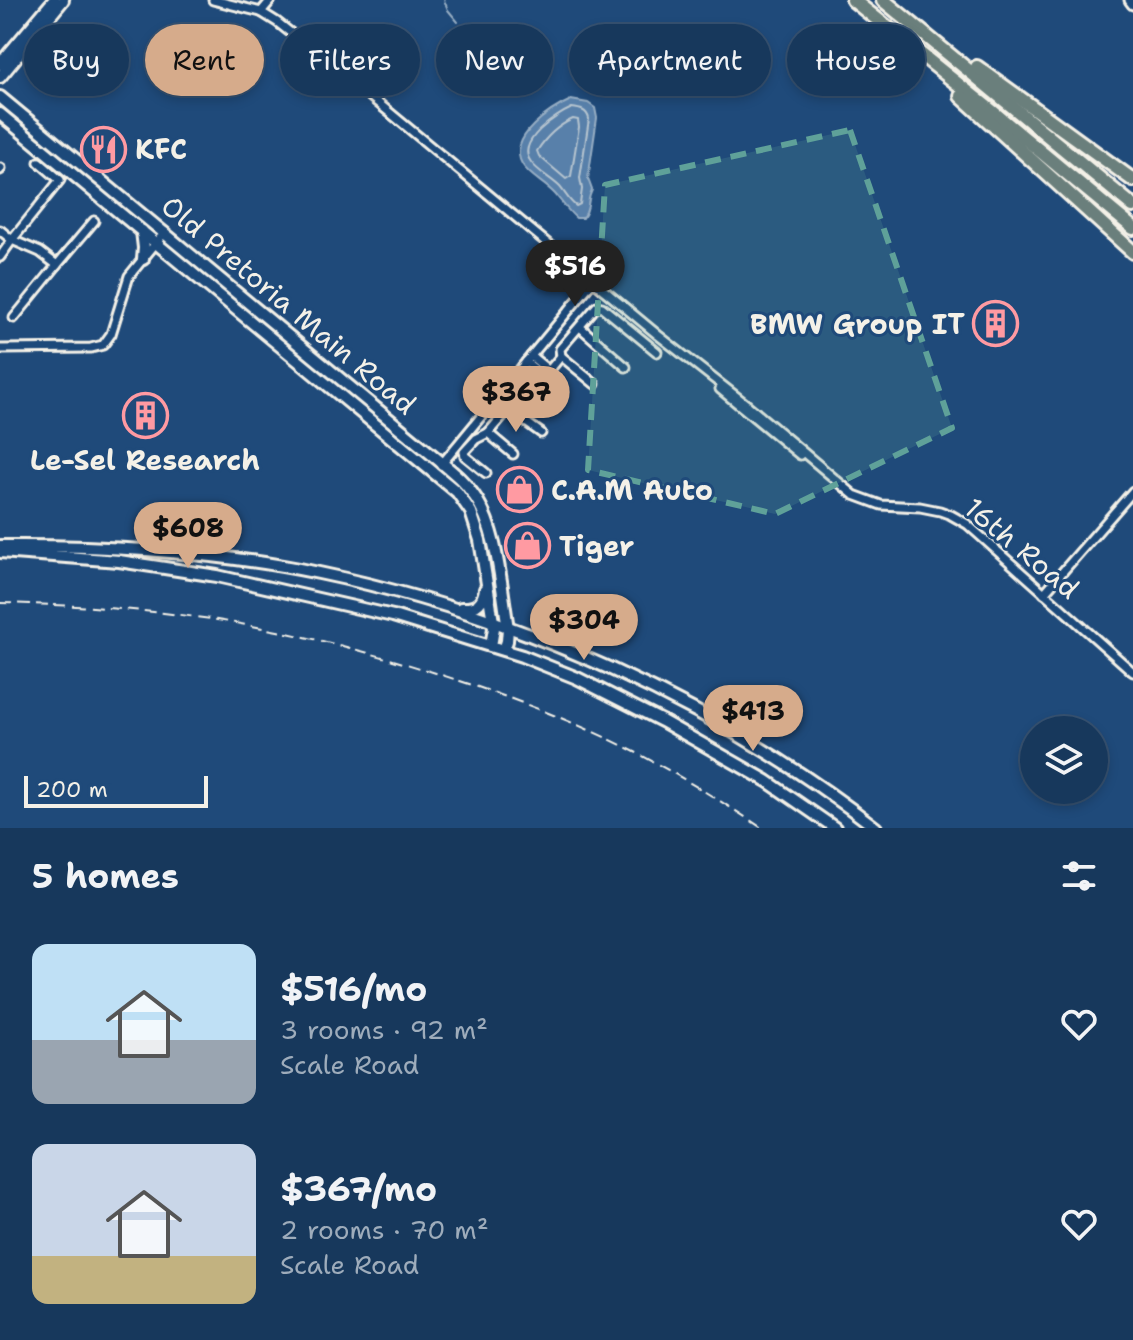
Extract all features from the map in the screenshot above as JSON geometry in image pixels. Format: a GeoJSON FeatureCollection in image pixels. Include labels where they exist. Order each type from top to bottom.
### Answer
{"type":"FeatureCollection","features":[{"type":"Feature","properties":{"kind":"highway"},"geometry":{"type":"LineString","coordinates":[[853,0],[882,24]]}},
{"type":"Feature","properties":{"kind":"highway"},"geometry":{"type":"LineString","coordinates":[[886,3],[944,40],[1133,180]]}},
{"type":"Feature","properties":{"kind":"highway"},"geometry":{"type":"LineString","coordinates":[[886,3],[1133,206]]}},
{"type":"Feature","properties":{"kind":"highway"},"geometry":{"type":"LineString","coordinates":[[925,58],[1133,228]]}},
{"type":"Feature","properties":{"kind":"highway"},"geometry":{"type":"LineString","coordinates":[[925,66],[1133,252]]}},
{"type":"Feature","properties":{"kind":"main road"},"geometry":{"type":"LineString","coordinates":[[0,64],[54,0]]}},
{"type":"Feature","properties":{"kind":"main road"},"geometry":{"type":"LineString","coordinates":[[0,77],[63,0]]}},
{"type":"Feature","properties":{"kind":"main road","name":"Old Pretoria Main Road"},"geometry":{"type":"LineString","coordinates":[[0,97],[442,463],[473,493],[493,544],[508,628],[504,650]]}},
{"type":"Feature","properties":{"kind":"main road","name":"Old Pretoria Main Road"},"geometry":{"type":"LineString","coordinates":[[0,114],[460,495],[471,512],[480,540],[493,622],[491,646]]}},
{"type":"Feature","properties":{"kind":"main road"},"geometry":{"type":"LineString","coordinates":[[142,231],[144,258],[157,254],[171,255]]}},
{"type":"Feature","properties":{"kind":"main road"},"geometry":{"type":"LineString","coordinates":[[0,546],[118,547],[220,557],[318,573],[439,604],[583,657],[699,714],[781,762],[876,828]]}},
{"type":"Feature","properties":{"kind":"main road"},"geometry":{"type":"LineString","coordinates":[[0,552],[110,560],[217,576],[380,613],[504,650],[561,670],[623,700],[729,758],[835,828]]}},
{"type":"Feature","properties":{"kind":"main road"},"geometry":{"type":"LineString","coordinates":[[439,604],[467,609],[478,605],[484,596],[486,575]]}},
{"type":"Feature","properties":{"kind":"street","name":"16th Road"},"geometry":{"type":"LineString","coordinates":[[213,0],[261,12],[277,22],[691,362],[786,445],[854,495],[891,507],[929,508],[967,524],[1133,672]]}},
{"type":"Feature","properties":{"kind":"street"},"geometry":{"type":"LineString","coordinates":[[261,12],[271,0]]}},
{"type":"Feature","properties":{"kind":"street"},"geometry":{"type":"LineString","coordinates":[[0,257],[60,180],[39,162]]}},
{"type":"Feature","properties":{"kind":"street"},"geometry":{"type":"LineString","coordinates":[[14,318],[94,221]]}},
{"type":"Feature","properties":{"kind":"street"},"geometry":{"type":"LineString","coordinates":[[0,230],[57,265]]}},
{"type":"Feature","properties":{"kind":"street"},"geometry":{"type":"LineString","coordinates":[[0,349],[91,348],[103,345],[111,334],[132,270],[165,232]]}},
{"type":"Feature","properties":{"kind":"street"},"geometry":{"type":"LineString","coordinates":[[435,473],[593,281]]}},
{"type":"Feature","properties":{"kind":"street"},"geometry":{"type":"LineString","coordinates":[[595,384],[561,356],[560,349],[597,306],[657,352]]}},
{"type":"Feature","properties":{"kind":"street"},"geometry":{"type":"LineString","coordinates":[[580,327],[626,367]]}},
{"type":"Feature","properties":{"kind":"street"},"geometry":{"type":"LineString","coordinates":[[533,390],[561,356]]}},
{"type":"Feature","properties":{"kind":"street"},"geometry":{"type":"LineString","coordinates":[[529,359],[546,374]]}},
{"type":"Feature","properties":{"kind":"street"},"geometry":{"type":"LineString","coordinates":[[486,473],[463,454],[476,439],[488,433],[528,388],[553,405]]}},
{"type":"Feature","properties":{"kind":"street"},"geometry":{"type":"LineString","coordinates":[[509,410],[541,433]]}},
{"type":"Feature","properties":{"kind":"street"},"geometry":{"type":"LineString","coordinates":[[488,433],[513,454]]}},
{"type":"Feature","properties":{"kind":"street"},"geometry":{"type":"LineString","coordinates":[[1044,593],[1133,491]]}},
{"type":"Feature","properties":{"kind":"highlighted area"},"geometry":{"type":"Polygon","coordinates":[[[850,130],[952,428],[775,514],[588,470],[605,185],[850,130]]]}},
{"type":"Feature","properties":{"kind":"water"},"geometry":{"type":"Polygon","coordinates":[[[571,100],[588,103],[595,108],[597,118],[588,179],[592,190],[583,218],[576,218],[551,190],[529,172],[519,154],[521,144],[533,125],[571,100]]]}},
{"type":"Feature","properties":{"kind":"waterway"},"geometry":{"type":"LineString","coordinates":[[444,0],[458,22]]}},
{"type":"Feature","properties":{"kind":"railway"},"geometry":{"type":"LineString","coordinates":[[0,603],[109,608],[217,620],[315,639],[411,665],[557,716],[597,734],[669,771],[762,828]]}},
{"type":"Feature","properties":{"kind":"place","name":"KFC"},"geometry":{"type":"Point","coordinates":[104,149]}},
{"type":"Feature","properties":{"kind":"place","name":"BMW Group IT"},"geometry":{"type":"Point","coordinates":[996,324]}},
{"type":"Feature","properties":{"kind":"place","name":"Le-Sel Research"},"geometry":{"type":"Point","coordinates":[145,416]}},
{"type":"Feature","properties":{"kind":"place","name":"C.A.M Auto"},"geometry":{"type":"Point","coordinates":[520,490]}},
{"type":"Feature","properties":{"kind":"place","name":"Tiger"},"geometry":{"type":"Point","coordinates":[528,546]}}]}
